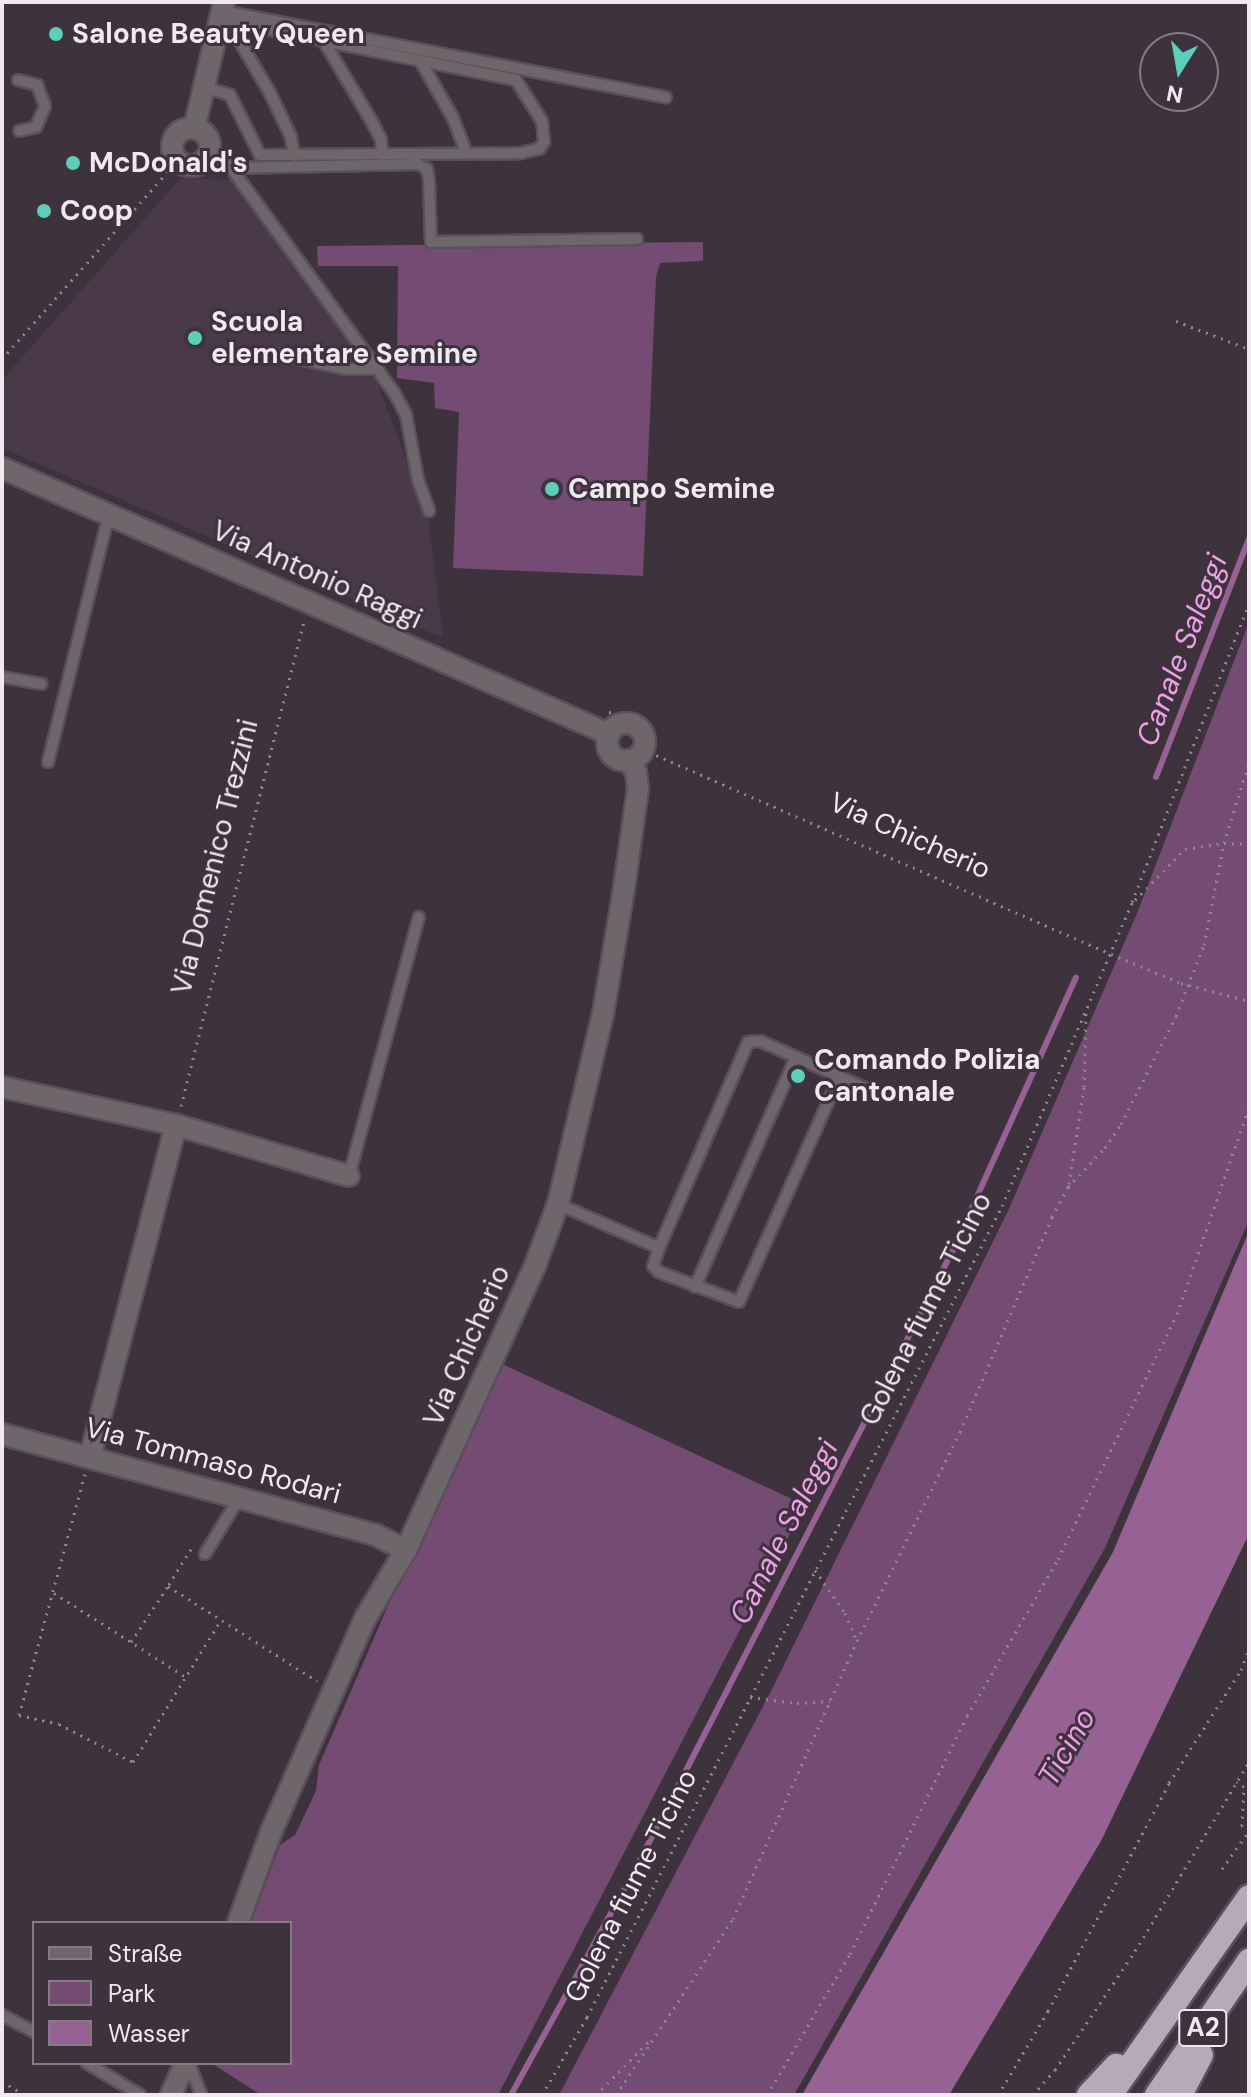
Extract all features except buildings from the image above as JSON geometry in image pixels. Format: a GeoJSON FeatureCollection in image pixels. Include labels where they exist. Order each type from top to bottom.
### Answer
{"type":"FeatureCollection","features":[{"type":"Feature","properties":{"kind":"highway","name":"A2"},"geometry":{"type":"LineString","coordinates":[[1110,2095],[1249,1897]]}},
{"type":"Feature","properties":{"kind":"highway","name":"A2"},"geometry":{"type":"LineString","coordinates":[[1157,2095],[1249,1964]]}},
{"type":"Feature","properties":{"kind":"highway"},"geometry":{"type":"LineString","coordinates":[[1180,2095],[1249,1964]]}},
{"type":"Feature","properties":{"kind":"highway"},"geometry":{"type":"LineString","coordinates":[[1089,2095],[1178,1999]]}},
{"type":"Feature","properties":{"kind":"street"},"geometry":{"type":"LineString","coordinates":[[195,125],[206,135],[209,154],[201,163],[188,166],[177,161],[172,150],[174,138],[195,125],[222,11]]}},
{"type":"Feature","properties":{"kind":"street","name":"Via Antonio Raggi"},"geometry":{"type":"LineString","coordinates":[[2,468],[609,734]]}},
{"type":"Feature","properties":{"kind":"street"},"geometry":{"type":"LineString","coordinates":[[634,724],[643,732],[636,755],[618,758],[610,751],[609,734],[617,725],[634,724]]}},
{"type":"Feature","properties":{"kind":"street","name":"Via Chicherio"},"geometry":{"type":"LineString","coordinates":[[239,1921],[271,1832],[371,1607],[406,1550],[536,1263],[558,1204],[603,1014],[638,789],[636,755]]}},
{"type":"Feature","properties":{"kind":"street"},"geometry":{"type":"LineString","coordinates":[[2,1087],[176,1125],[349,1176]]}},
{"type":"Feature","properties":{"kind":"street"},"geometry":{"type":"LineString","coordinates":[[90,1457],[176,1125]]}},
{"type":"Feature","properties":{"kind":"street","name":"Via Tommaso Rodari"},"geometry":{"type":"LineString","coordinates":[[2,1434],[376,1535],[406,1550]]}},
{"type":"Feature","properties":{"kind":"street"},"geometry":{"type":"LineString","coordinates":[[171,2095],[186,2065]]}},
{"type":"Feature","properties":{"kind":"lane"},"geometry":{"type":"LineString","coordinates":[[204,87],[230,95],[260,155],[521,153],[539,149],[544,142],[542,121],[516,80],[323,40],[222,11]]}},
{"type":"Feature","properties":{"kind":"lane"},"geometry":{"type":"LineString","coordinates":[[222,11],[666,97]]}},
{"type":"Feature","properties":{"kind":"lane"},"geometry":{"type":"LineString","coordinates":[[222,11],[270,93],[291,137],[294,156]]}},
{"type":"Feature","properties":{"kind":"lane"},"geometry":{"type":"LineString","coordinates":[[323,40],[372,122],[381,140],[382,155]]}},
{"type":"Feature","properties":{"kind":"lane"},"geometry":{"type":"LineString","coordinates":[[420,60],[453,118],[466,152]]}},
{"type":"Feature","properties":{"kind":"lane"},"geometry":{"type":"LineString","coordinates":[[18,80],[37,85],[45,106],[36,127],[19,131]]}},
{"type":"Feature","properties":{"kind":"lane"},"geometry":{"type":"LineString","coordinates":[[209,145],[231,168],[378,369],[406,415],[418,480],[429,511]]}},
{"type":"Feature","properties":{"kind":"lane"},"geometry":{"type":"LineString","coordinates":[[231,168],[418,164],[427,169],[429,180],[431,242],[637,239]]}},
{"type":"Feature","properties":{"kind":"lane"},"geometry":{"type":"LineString","coordinates":[[271,353],[346,369],[378,369]]}},
{"type":"Feature","properties":{"kind":"lane"},"geometry":{"type":"LineString","coordinates":[[48,762],[109,514]]}},
{"type":"Feature","properties":{"kind":"lane"},"geometry":{"type":"LineString","coordinates":[[2,677],[41,684]]}},
{"type":"Feature","properties":{"kind":"lane"},"geometry":{"type":"LineString","coordinates":[[349,1176],[419,917]]}},
{"type":"Feature","properties":{"kind":"lane"},"geometry":{"type":"LineString","coordinates":[[839,1077],[741,1299],[729,1301],[655,1269],[659,1248],[748,1042],[760,1041],[865,1088]]}},
{"type":"Feature","properties":{"kind":"lane"},"geometry":{"type":"LineString","coordinates":[[695,1287],[796,1057]]}},
{"type":"Feature","properties":{"kind":"lane"},"geometry":{"type":"LineString","coordinates":[[558,1204],[659,1248]]}},
{"type":"Feature","properties":{"kind":"lane"},"geometry":{"type":"LineString","coordinates":[[205,1554],[239,1497]]}},
{"type":"Feature","properties":{"kind":"lane"},"geometry":{"type":"LineString","coordinates":[[2,2015],[32,2031]]}},
{"type":"Feature","properties":{"kind":"lane"},"geometry":{"type":"LineString","coordinates":[[90,2065],[140,2095]]}},
{"type":"Feature","properties":{"kind":"lane"},"geometry":{"type":"LineString","coordinates":[[188,2065],[201,2095]]}},
{"type":"Feature","properties":{"kind":"path"},"geometry":{"type":"LineString","coordinates":[[2,359],[177,161]]}},
{"type":"Feature","properties":{"kind":"path"},"geometry":{"type":"LineString","coordinates":[[1176,321],[1249,349]]}},
{"type":"Feature","properties":{"kind":"path","name":"Via Domenico Trezzini"},"geometry":{"type":"LineString","coordinates":[[176,1125],[309,602]]}},
{"type":"Feature","properties":{"kind":"path","name":"Golena fiume Ticino"},"geometry":{"type":"LineString","coordinates":[[542,2095],[587,2017],[1002,1206],[1111,954],[1249,603]]}},
{"type":"Feature","properties":{"kind":"path"},"geometry":{"type":"LineString","coordinates":[[596,710],[645,717]]}},
{"type":"Feature","properties":{"kind":"path","name":"Via Chicherio"},"geometry":{"type":"LineString","coordinates":[[636,755],[1181,983],[1249,1001]]}},
{"type":"Feature","properties":{"kind":"path"},"geometry":{"type":"LineString","coordinates":[[616,2095],[733,1919],[857,1641],[947,1460],[1052,1217],[1068,1187],[1105,1148],[1121,1124],[1176,1016],[1204,945],[1224,843],[1249,762]]}},
{"type":"Feature","properties":{"kind":"path"},"geometry":{"type":"LineString","coordinates":[[1132,902],[1185,849],[1224,843],[1249,844]]}},
{"type":"Feature","properties":{"kind":"path"},"geometry":{"type":"LineString","coordinates":[[1068,1187],[1084,1087],[1086,1009]]}},
{"type":"Feature","properties":{"kind":"path"},"geometry":{"type":"LineString","coordinates":[[767,2095],[850,1954],[967,1716],[1058,1559],[1177,1314],[1249,1107]]}},
{"type":"Feature","properties":{"kind":"path"},"geometry":{"type":"LineString","coordinates":[[90,1457],[19,1715],[59,1724],[133,1762],[221,1620]]}},
{"type":"Feature","properties":{"kind":"path"},"geometry":{"type":"LineString","coordinates":[[131,1642],[192,1546]]}},
{"type":"Feature","properties":{"kind":"path"},"geometry":{"type":"LineString","coordinates":[[815,1570],[845,1613],[857,1641]]}},
{"type":"Feature","properties":{"kind":"path"},"geometry":{"type":"LineString","coordinates":[[168,1586],[334,1691]]}},
{"type":"Feature","properties":{"kind":"path"},"geometry":{"type":"LineString","coordinates":[[53,1592],[186,1677]]}},
{"type":"Feature","properties":{"kind":"path"},"geometry":{"type":"LineString","coordinates":[[998,2095],[1048,2011],[1169,1783],[1241,1670],[1249,1649]]}},
{"type":"Feature","properties":{"kind":"path"},"geometry":{"type":"LineString","coordinates":[[750,1697],[797,1703],[832,1701]]}},
{"type":"Feature","properties":{"kind":"path"},"geometry":{"type":"LineString","coordinates":[[1033,2095],[1055,2070],[1135,1951],[1249,1762]]}},
{"type":"Feature","properties":{"kind":"path"},"geometry":{"type":"LineString","coordinates":[[1222,1869],[1249,1831],[1242,1826],[1244,1787],[1237,1782]]}},
{"type":"Feature","properties":{"kind":"path"},"geometry":{"type":"LineString","coordinates":[[596,2095],[655,2036]]}},
{"type":"Feature","properties":{"kind":"path"},"geometry":{"type":"LineString","coordinates":[[2,2081],[24,2095]]}},
{"type":"Feature","properties":{"kind":"shaded area"},"geometry":{"type":"Polygon","coordinates":[[[181,178],[232,180],[371,366],[428,518],[443,638],[2,448],[2,380],[181,178]]]}},
{"type":"Feature","properties":{"kind":"green space","name":"Campo Semine"},"geometry":{"type":"Polygon","coordinates":[[[703,242],[703,261],[660,263],[656,277],[643,576],[453,568],[459,412],[435,408],[434,383],[397,378],[398,266],[318,266],[317,246],[703,242]]]}},
{"type":"Feature","properties":{"kind":"green space"},"geometry":{"type":"Polygon","coordinates":[[[1249,622],[1249,1220],[1105,1548],[794,2095],[559,2095],[770,1693],[1008,1211],[1138,911],[1249,622]]]}},
{"type":"Feature","properties":{"kind":"green space"},"geometry":{"type":"Polygon","coordinates":[[[502,1364],[805,1505],[498,2095],[261,2095],[214,2065],[292,2065],[292,1921],[252,1921],[280,1845],[295,1835],[316,1791],[319,1765],[396,1587],[417,1555],[502,1364]]]}},
{"type":"Feature","properties":{"kind":"water","name":"Ticino"},"geometry":{"type":"Polygon","coordinates":[[[1249,1231],[1249,1534],[1101,1841],[949,2095],[802,2095],[1113,1552],[1249,1231]]]}},
{"type":"Feature","properties":{"kind":"waterway","name":"Canale Saleggi"},"geometry":{"type":"LineString","coordinates":[[1156,777],[1249,538]]}},
{"type":"Feature","properties":{"kind":"waterway","name":"Canale Saleggi"},"geometry":{"type":"LineString","coordinates":[[511,2095],[639,1862],[952,1252],[1076,978]]}},
{"type":"Feature","properties":{"kind":"place","name":"Salone Beauty Queen"},"geometry":{"type":"Point","coordinates":[56,34]}},
{"type":"Feature","properties":{"kind":"place","name":"McDonald's"},"geometry":{"type":"Point","coordinates":[73,163]}},
{"type":"Feature","properties":{"kind":"place","name":"Coop"},"geometry":{"type":"Point","coordinates":[44,211]}},
{"type":"Feature","properties":{"kind":"place","name":"Scuola elementare Semine"},"geometry":{"type":"Point","coordinates":[195,338]}},
{"type":"Feature","properties":{"kind":"place","name":"Campo Semine"},"geometry":{"type":"Point","coordinates":[552,489]}},
{"type":"Feature","properties":{"kind":"place","name":"Comando Polizia Cantonale"},"geometry":{"type":"Point","coordinates":[798,1076]}}]}
